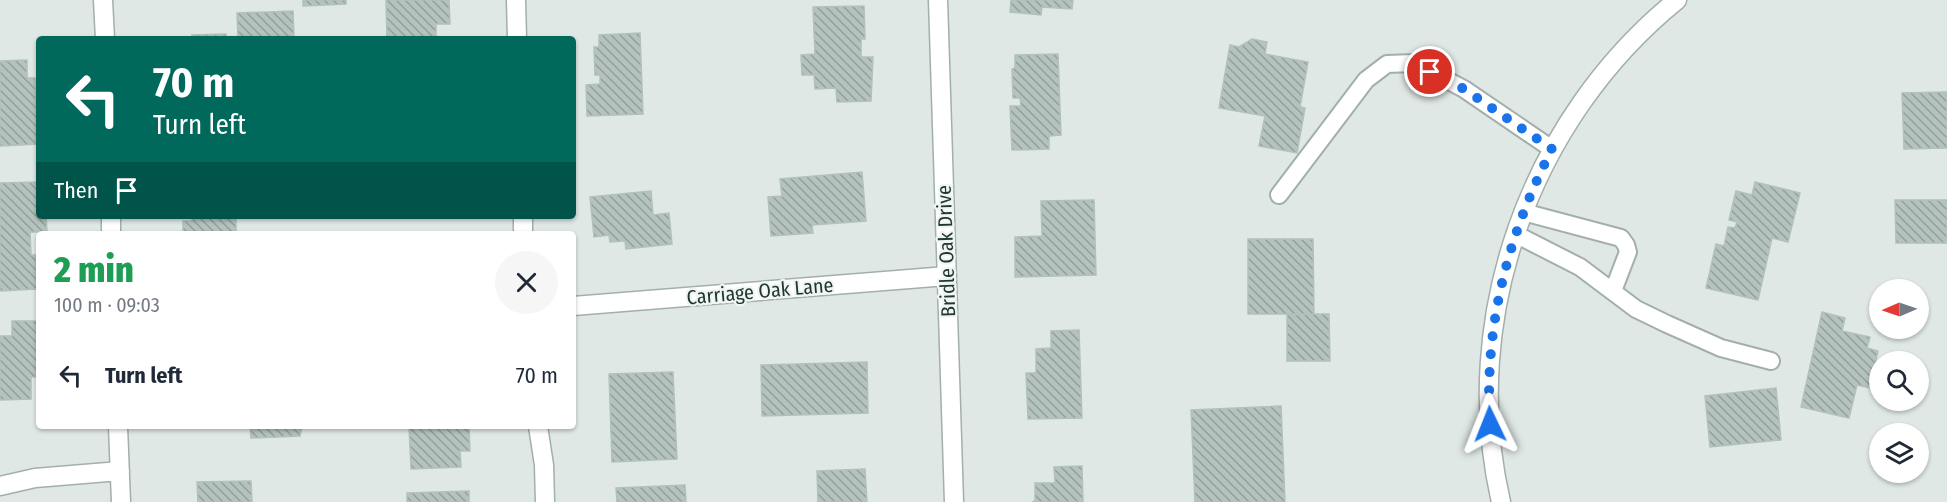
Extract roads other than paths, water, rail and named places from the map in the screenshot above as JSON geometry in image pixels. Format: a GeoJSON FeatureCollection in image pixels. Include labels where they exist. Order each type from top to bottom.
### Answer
{"type":"FeatureCollection","features":[{"type":"Feature","properties":{"kind":"street"},"geometry":{"type":"LineString","coordinates":[[103,0],[105,36]]}},
{"type":"Feature","properties":{"kind":"street"},"geometry":{"type":"LineString","coordinates":[[516,0],[517,36]]}},
{"type":"Feature","properties":{"kind":"street","name":"Bridle Oak Drive"},"geometry":{"type":"LineString","coordinates":[[938,0],[954,502]]}},
{"type":"Feature","properties":{"kind":"street"},"geometry":{"type":"LineString","coordinates":[[1501,502],[1491,445],[1490,360],[1499,297],[1515,234],[1552,149],[1575,112],[1600,77],[1629,44],[1677,0]]}},
{"type":"Feature","properties":{"kind":"street","name":"Carriage Oak Lane"},"geometry":{"type":"LineString","coordinates":[[576,306],[947,276]]}},
{"type":"Feature","properties":{"kind":"street"},"geometry":{"type":"LineString","coordinates":[[118,429],[121,502]]}},
{"type":"Feature","properties":{"kind":"street"},"geometry":{"type":"LineString","coordinates":[[538,429],[544,465],[545,502]]}},
{"type":"Feature","properties":{"kind":"street"},"geometry":{"type":"LineString","coordinates":[[0,486],[35,478],[120,471]]}},
{"type":"Feature","properties":{"kind":"lane"},"geometry":{"type":"LineString","coordinates":[[1279,195],[1366,80],[1388,64],[1414,63],[1464,89],[1552,149]]}},
{"type":"Feature","properties":{"kind":"lane"},"geometry":{"type":"LineString","coordinates":[[1523,212],[1621,238],[1629,252],[1613,291]]}},
{"type":"Feature","properties":{"kind":"lane"},"geometry":{"type":"LineString","coordinates":[[1515,234],[1580,267],[1636,309],[1721,348],[1771,361]]}}]}
